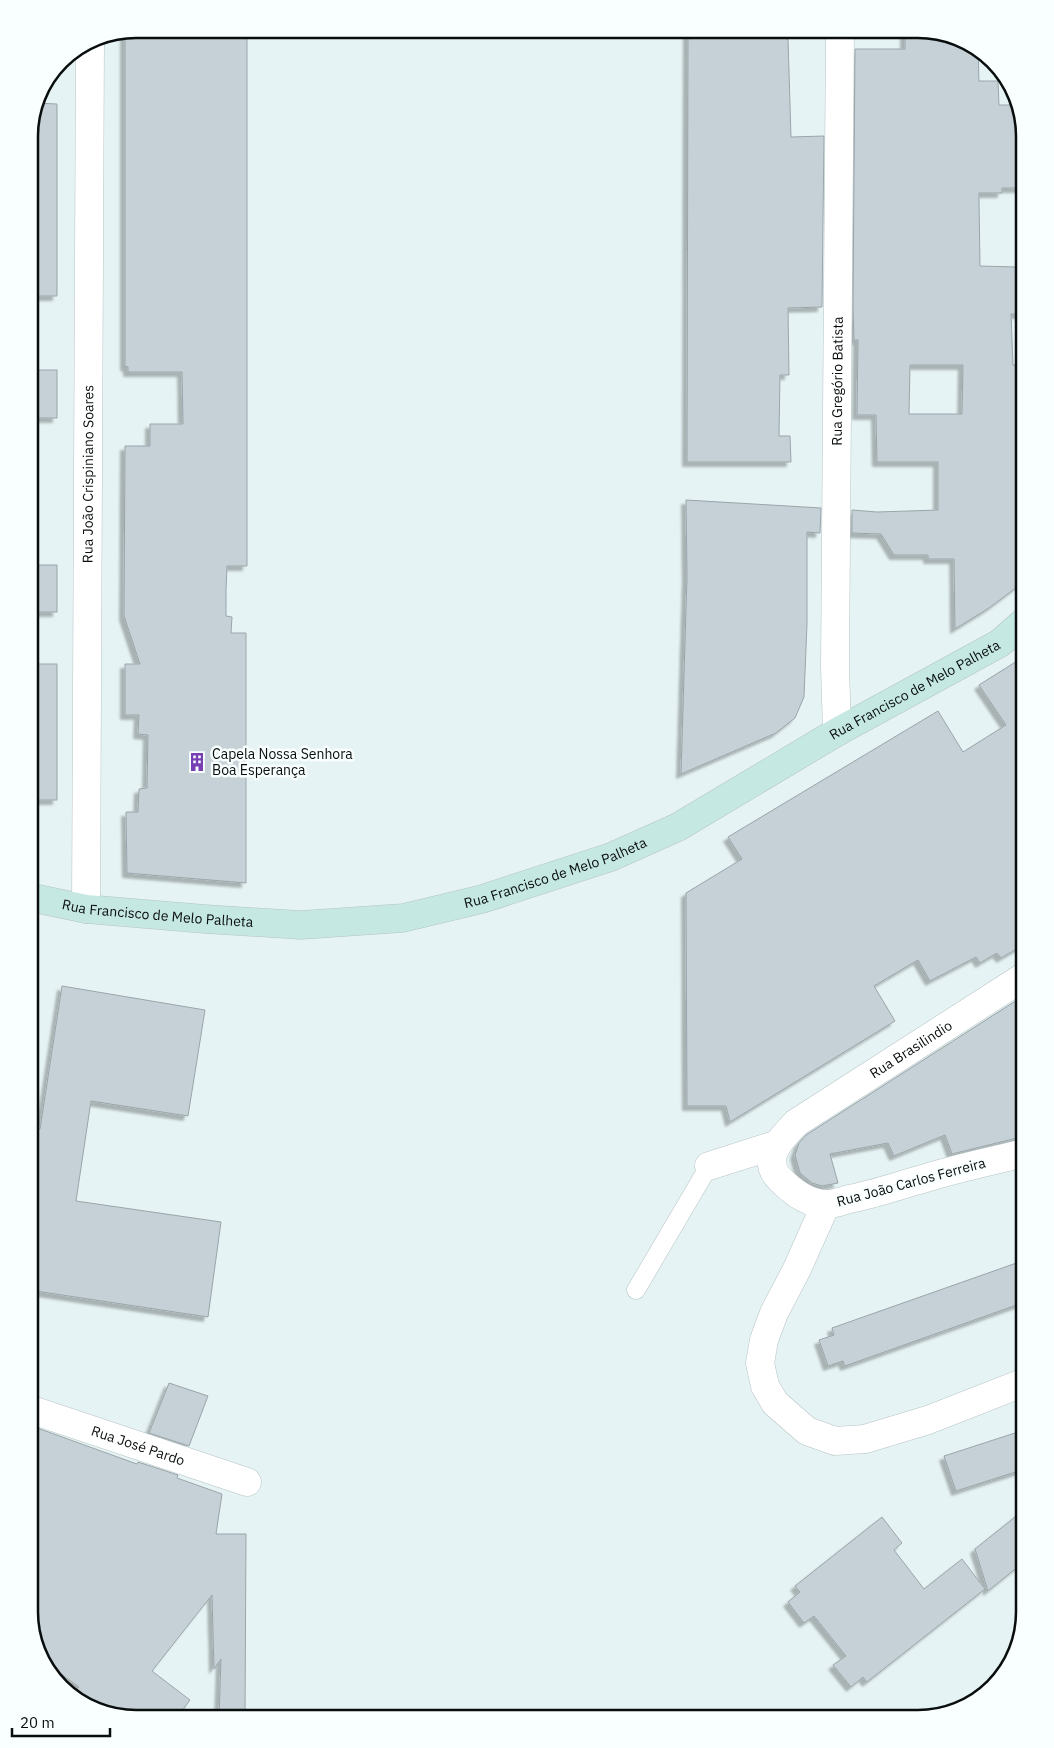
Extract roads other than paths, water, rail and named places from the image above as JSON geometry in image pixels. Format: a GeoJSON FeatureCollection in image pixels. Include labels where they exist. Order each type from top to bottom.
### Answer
{"type":"FeatureCollection","features":[{"type":"Feature","properties":{"kind":"main road","name":"Rua Francisco de Melo Palheta"},"geometry":{"type":"LineString","coordinates":[[38,899],[86,908],[205,919],[301,925],[403,918],[482,899],[611,857],[678,827],[837,732],[1000,643],[1016,629]]}},
{"type":"Feature","properties":{"kind":"street","name":"Rua Gregório Batista"},"geometry":{"type":"LineString","coordinates":[[837,732],[835,666],[840,38]]}},
{"type":"Feature","properties":{"kind":"street","name":"Rua João Crispiniano Soares"},"geometry":{"type":"LineString","coordinates":[[86,908],[90,49]]}},
{"type":"Feature","properties":{"kind":"street","name":"Rua Brasilindio"},"geometry":{"type":"LineString","coordinates":[[796,1123],[1016,982]]}},
{"type":"Feature","properties":{"kind":"street","name":"Rua João Carlos Ferreira"},"geometry":{"type":"LineString","coordinates":[[796,1123],[778,1144],[773,1153],[771,1163],[776,1174],[788,1187],[809,1200],[826,1204],[866,1196],[935,1175],[1016,1155]]}},
{"type":"Feature","properties":{"kind":"street"},"geometry":{"type":"LineString","coordinates":[[708,1166],[778,1144]]}},
{"type":"Feature","properties":{"kind":"street"},"geometry":{"type":"LineString","coordinates":[[826,1204],[797,1270],[774,1312],[764,1340],[760,1362],[765,1386],[775,1403],[806,1431],[835,1441],[865,1439],[928,1420],[1016,1386]]}},
{"type":"Feature","properties":{"kind":"street","name":"Rua José Pardo"},"geometry":{"type":"LineString","coordinates":[[38,1412],[247,1482]]}},
{"type":"Feature","properties":{"kind":"lane"},"geometry":{"type":"LineString","coordinates":[[636,1290],[708,1166]]}},
{"type":"Feature","properties":{"kind":"place","name":"Capela Nossa Senhora Boa Esperança"},"geometry":{"type":"Point","coordinates":[197,762]}}]}
